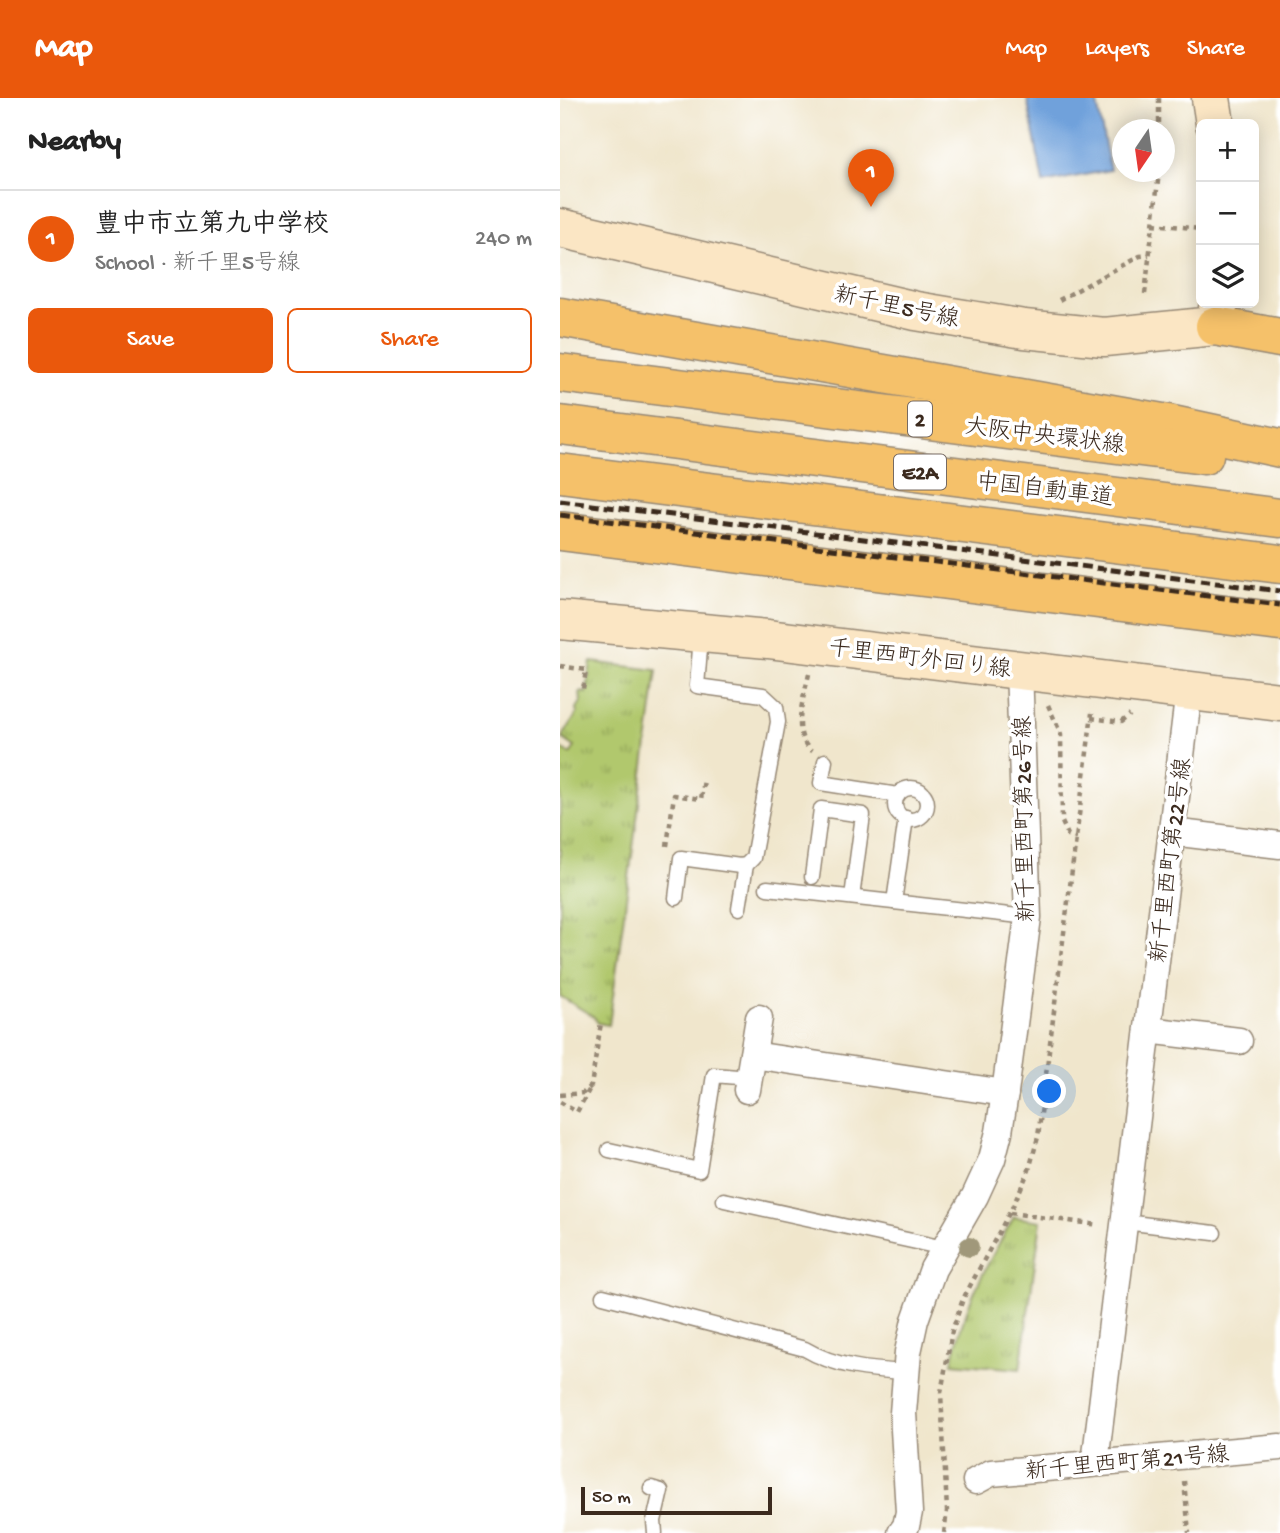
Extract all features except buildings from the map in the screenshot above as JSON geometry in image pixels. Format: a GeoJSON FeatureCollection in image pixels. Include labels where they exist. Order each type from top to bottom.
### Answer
{"type":"FeatureCollection","features":[{"type":"Feature","properties":{"kind":"main road"},"geometry":{"type":"LineString","coordinates":[[1217,314],[1280,338]]}},
{"type":"Feature","properties":{"kind":"main road"},"geometry":{"type":"LineString","coordinates":[[560,317],[1168,424],[1280,447]]}},
{"type":"Feature","properties":{"kind":"main road","name":"大阪中央環状線"},"geometry":{"type":"LineString","coordinates":[[560,373],[1280,464]]}},
{"type":"Feature","properties":{"kind":"main road","name":"中国自動車道"},"geometry":{"type":"LineString","coordinates":[[560,425],[1280,518]]}},
{"type":"Feature","properties":{"kind":"main road","name":"中国自動車道"},"geometry":{"type":"LineString","coordinates":[[560,473],[1280,564]]}},
{"type":"Feature","properties":{"kind":"main road"},"geometry":{"type":"LineString","coordinates":[[560,531],[1280,622]]}},
{"type":"Feature","properties":{"kind":"main road"},"geometry":{"type":"LineString","coordinates":[[560,555],[635,559],[740,552]]}},
{"type":"Feature","properties":{"kind":"street"},"geometry":{"type":"LineString","coordinates":[[1211,98],[1214,119]]}},
{"type":"Feature","properties":{"kind":"street","name":"新千里5号線"},"geometry":{"type":"LineString","coordinates":[[560,228],[916,311],[1024,330],[1104,337],[1217,314]]}},
{"type":"Feature","properties":{"kind":"street","name":"千里西町外回り線"},"geometry":{"type":"LineString","coordinates":[[560,620],[1019,669],[1280,702]]}},
{"type":"Feature","properties":{"kind":"street","name":"新千里西町第26号線"},"geometry":{"type":"LineString","coordinates":[[901,1533],[906,1526],[909,1512],[904,1413],[905,1372],[918,1310],[933,1269],[975,1196],[992,1159],[1005,1093],[1028,917],[1019,669]]}},
{"type":"Feature","properties":{"kind":"street","name":"新千里西町第22号線"},"geometry":{"type":"LineString","coordinates":[[1095,1463],[1189,690]]}},
{"type":"Feature","properties":{"kind":"street"},"geometry":{"type":"LineString","coordinates":[[1172,832],[1280,845]]}},
{"type":"Feature","properties":{"kind":"street"},"geometry":{"type":"LineString","coordinates":[[759,1018],[750,1074],[1005,1093]]}},
{"type":"Feature","properties":{"kind":"street"},"geometry":{"type":"LineString","coordinates":[[1148,1030],[1239,1041]]}},
{"type":"Feature","properties":{"kind":"street","name":"新千里西町第21号線"},"geometry":{"type":"LineString","coordinates":[[976,1481],[991,1473],[1280,1447]]}},
{"type":"Feature","properties":{"kind":"lane"},"geometry":{"type":"LineString","coordinates":[[701,633],[697,686],[763,695],[774,703],[778,711],[755,851],[746,865],[739,908]]}},
{"type":"Feature","properties":{"kind":"lane"},"geometry":{"type":"LineString","coordinates":[[825,761],[821,783],[898,795]]}},
{"type":"Feature","properties":{"kind":"lane"},"geometry":{"type":"LineString","coordinates":[[913,788],[923,793],[926,810],[922,815],[906,818],[901,816],[895,806],[898,795],[913,788]]}},
{"type":"Feature","properties":{"kind":"lane"},"geometry":{"type":"LineString","coordinates":[[812,877],[821,809],[863,815],[852,897]]}},
{"type":"Feature","properties":{"kind":"lane"},"geometry":{"type":"LineString","coordinates":[[894,902],[906,818]]}},
{"type":"Feature","properties":{"kind":"lane"},"geometry":{"type":"LineString","coordinates":[[676,898],[681,858],[733,866],[746,865]]}},
{"type":"Feature","properties":{"kind":"lane"},"geometry":{"type":"LineString","coordinates":[[767,888],[1028,917]]}},
{"type":"Feature","properties":{"kind":"lane"},"geometry":{"type":"LineString","coordinates":[[609,1150],[699,1170],[714,1075],[750,1074]]}},
{"type":"Feature","properties":{"kind":"lane"},"geometry":{"type":"LineString","coordinates":[[723,1200],[944,1248]]}},
{"type":"Feature","properties":{"kind":"lane"},"geometry":{"type":"LineString","coordinates":[[1124,1225],[1214,1233]]}},
{"type":"Feature","properties":{"kind":"lane"},"geometry":{"type":"LineString","coordinates":[[603,1296],[805,1349],[821,1359],[866,1369],[905,1372]]}},
{"type":"Feature","properties":{"kind":"lane"},"geometry":{"type":"LineString","coordinates":[[651,1488],[661,1491],[654,1521],[655,1533]]}},
{"type":"Feature","properties":{"kind":"path"},"geometry":{"type":"LineString","coordinates":[[1158,98],[1159,119]]}},
{"type":"Feature","properties":{"kind":"path"},"geometry":{"type":"LineString","coordinates":[[1145,294],[1158,182]]}},
{"type":"Feature","properties":{"kind":"path"},"geometry":{"type":"LineString","coordinates":[[1153,224],[1196,228]]}},
{"type":"Feature","properties":{"kind":"path"},"geometry":{"type":"LineString","coordinates":[[1058,301],[1140,257],[1149,256]]}},
{"type":"Feature","properties":{"kind":"path"},"geometry":{"type":"LineString","coordinates":[[560,666],[586,670],[583,690],[586,690]]}},
{"type":"Feature","properties":{"kind":"path"},"geometry":{"type":"LineString","coordinates":[[808,677],[800,730],[806,747],[825,755],[825,761]]}},
{"type":"Feature","properties":{"kind":"path"},"geometry":{"type":"LineString","coordinates":[[1045,697],[1061,734],[1062,822],[1068,835],[1076,838]]}},
{"type":"Feature","properties":{"kind":"path"},"geometry":{"type":"LineString","coordinates":[[1091,718],[1121,722]]}},
{"type":"Feature","properties":{"kind":"path"},"geometry":{"type":"LineString","coordinates":[[681,858],[682,849],[667,847],[674,795],[701,799],[704,780]]}},
{"type":"Feature","properties":{"kind":"path"},"geometry":{"type":"LineString","coordinates":[[560,1102],[577,1112],[591,1086],[601,1023]]}},
{"type":"Feature","properties":{"kind":"path"},"geometry":{"type":"LineString","coordinates":[[560,1095],[583,1093],[591,1086]]}},
{"type":"Feature","properties":{"kind":"path"},"geometry":{"type":"LineString","coordinates":[[1010,1213],[1124,1225]]}},
{"type":"Feature","properties":{"kind":"path"},"geometry":{"type":"LineString","coordinates":[[1182,1455],[1189,1533]]}},
{"type":"Feature","properties":{"kind":"green space"},"geometry":{"type":"Polygon","coordinates":[[[591,662],[657,670],[609,1025],[598,1023],[594,1017],[560,996],[560,748],[570,754],[575,747],[562,738],[578,712],[576,710],[581,702],[580,692],[586,693],[591,662]]]}},
{"type":"Feature","properties":{"kind":"green space"},"geometry":{"type":"Polygon","coordinates":[[[1014,1217],[1041,1221],[1020,1369],[952,1363],[969,1304],[1014,1217]]]}},
{"type":"Feature","properties":{"kind":"water"},"geometry":{"type":"Polygon","coordinates":[[[1027,98],[1096,98],[1110,170],[1043,183],[1027,98]]]}},
{"type":"Feature","properties":{"kind":"railway"},"geometry":{"type":"LineString","coordinates":[[560,501],[1280,591]]}},
{"type":"Feature","properties":{"kind":"railway"},"geometry":{"type":"LineString","coordinates":[[560,515],[1280,605]]}},
{"type":"Feature","properties":{"kind":"place","name":"豊中市立第九中学校"},"geometry":{"type":"Point","coordinates":[871,207]}}]}
